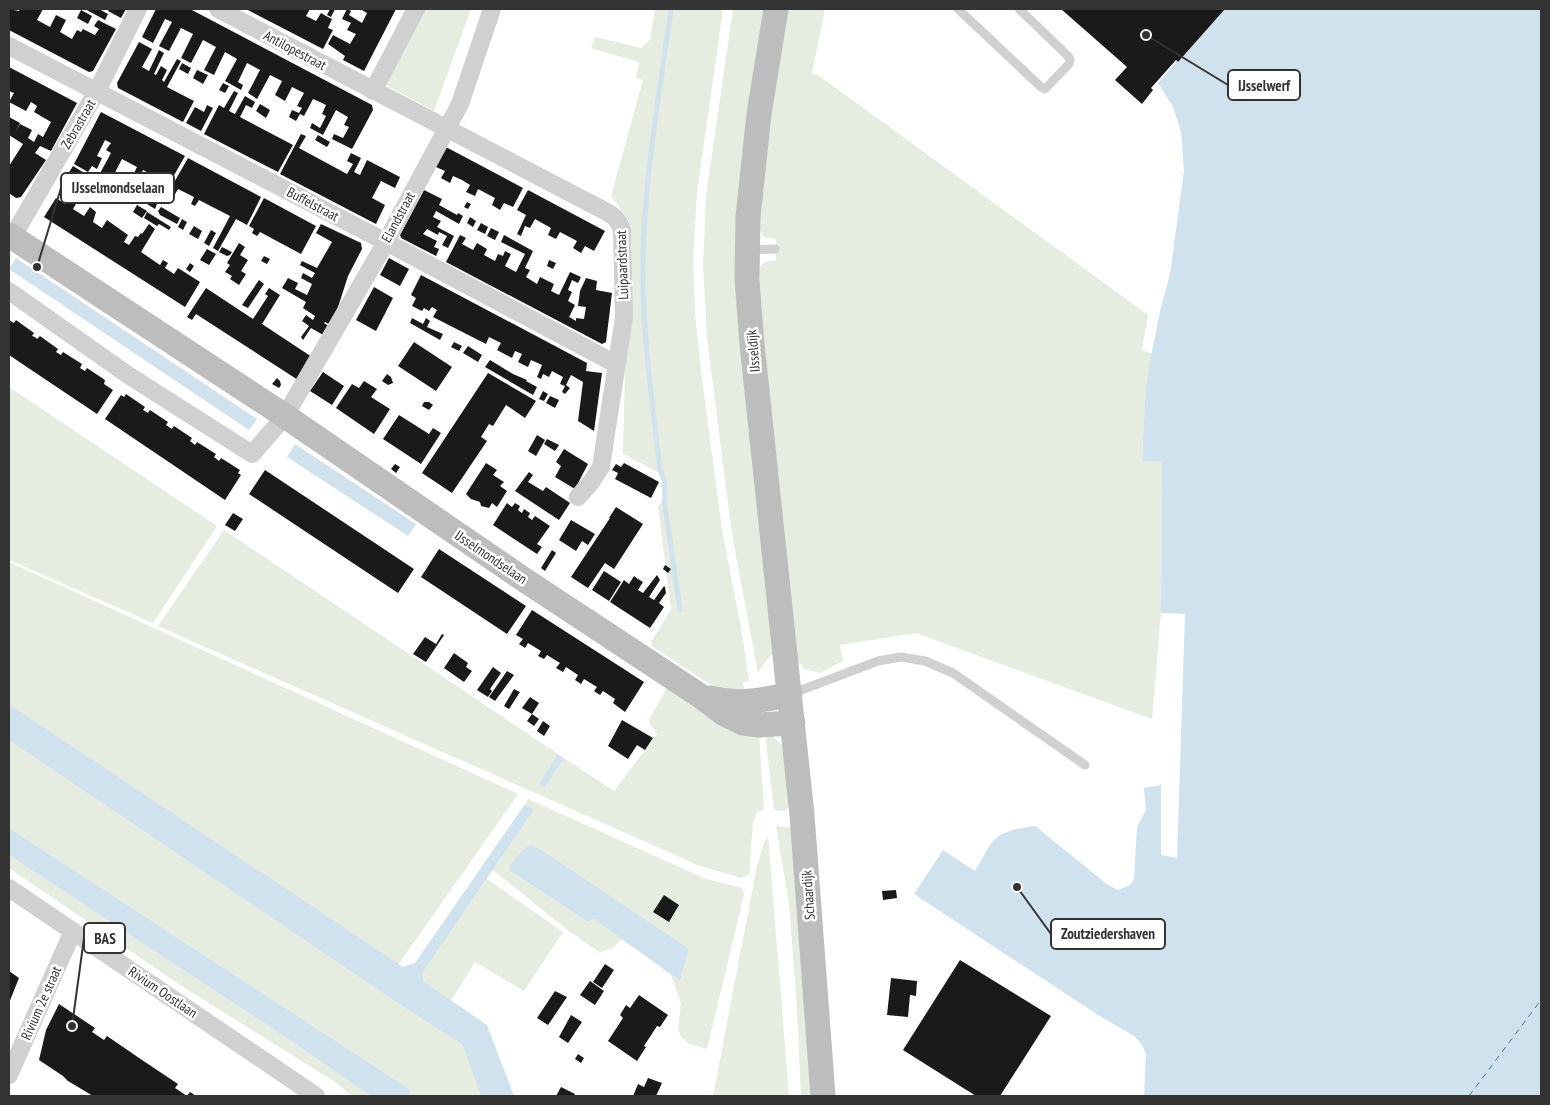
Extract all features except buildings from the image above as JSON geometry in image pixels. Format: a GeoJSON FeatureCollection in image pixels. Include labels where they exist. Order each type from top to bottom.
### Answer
{"type":"FeatureCollection","features":[{"type":"Feature","properties":{"kind":"street","name":"Zebrastraat"},"geometry":{"type":"LineString","coordinates":[[11,236],[97,91],[138,9]]}},
{"type":"Feature","properties":{"kind":"street","name":"Antilopestraat"},"geometry":{"type":"LineString","coordinates":[[218,9],[373,92],[446,127]]}},
{"type":"Feature","properties":{"kind":"street"},"geometry":{"type":"LineString","coordinates":[[373,92],[416,9]]}},
{"type":"Feature","properties":{"kind":"street","name":"Elandstraat"},"geometry":{"type":"LineString","coordinates":[[285,416],[386,242],[460,104],[492,9]]}},
{"type":"Feature","properties":{"kind":"street","name":"IJsseldijk"},"geometry":{"type":"LineString","coordinates":[[776,9],[756,142],[746,250],[752,344],[790,694]]}},
{"type":"Feature","properties":{"kind":"street","name":"Buffelstraat"},"geometry":{"type":"LineString","coordinates":[[9,46],[616,364]]}},
{"type":"Feature","properties":{"kind":"street","name":"Luipaardstraat"},"geometry":{"type":"LineString","coordinates":[[446,127],[603,210],[620,222],[622,231],[624,317],[601,468],[578,497]]}},
{"type":"Feature","properties":{"kind":"street","name":"IJsselmondselaan"},"geometry":{"type":"LineString","coordinates":[[11,236],[285,416],[723,713],[743,723],[759,725],[793,723]]}},
{"type":"Feature","properties":{"kind":"street"},"geometry":{"type":"LineString","coordinates":[[9,291],[128,375],[252,454],[285,416]]}},
{"type":"Feature","properties":{"kind":"street","name":"IJsselmondselaan"},"geometry":{"type":"LineString","coordinates":[[699,695],[724,702],[740,703],[757,702],[790,694]]}},
{"type":"Feature","properties":{"kind":"street","name":"Schaardijk"},"geometry":{"type":"LineString","coordinates":[[790,694],[802,815],[824,1096]]}},
{"type":"Feature","properties":{"kind":"street","name":"Rivium Oostlaan"},"geometry":{"type":"LineString","coordinates":[[9,888],[316,1096]]}},
{"type":"Feature","properties":{"kind":"street","name":"Rivium 2e straat"},"geometry":{"type":"LineString","coordinates":[[9,1075],[73,931]]}},
{"type":"Feature","properties":{"kind":"lane"},"geometry":{"type":"LineString","coordinates":[[958,9],[1045,89],[1069,64],[1070,60],[1019,9]]}},
{"type":"Feature","properties":{"kind":"lane"},"geometry":{"type":"LineString","coordinates":[[746,250],[775,249]]}},
{"type":"Feature","properties":{"kind":"lane"},"geometry":{"type":"LineString","coordinates":[[790,694],[878,660],[902,657],[924,661],[953,673],[1085,765]]}},
{"type":"Feature","properties":{"kind":"shaded area"},"geometry":{"type":"Polygon","coordinates":[[[422,9],[471,9],[434,111],[384,84],[422,9]]]}},
{"type":"Feature","properties":{"kind":"shaded area"},"geometry":{"type":"Polygon","coordinates":[[[655,9],[723,9],[697,192],[693,262],[695,313],[701,371],[722,530],[749,681],[743,682],[744,690],[720,689],[711,685],[652,646],[651,642],[671,609],[658,506],[665,498],[664,478],[658,472],[623,454],[625,369],[631,312],[631,232],[628,219],[611,196],[643,80],[636,78],[639,62],[591,48],[595,37],[641,48],[650,40],[655,9]]]}},
{"type":"Feature","properties":{"kind":"shaded area"},"geometry":{"type":"Polygon","coordinates":[[[733,9],[767,9],[742,184],[775,650],[758,672],[729,511],[707,338],[703,265],[706,196],[733,9]]]}},
{"type":"Feature","properties":{"kind":"shaded area"},"geometry":{"type":"Polygon","coordinates":[[[786,9],[825,9],[812,73],[818,75],[1148,315],[1142,350],[1152,354],[1145,400],[1142,461],[1162,462],[1161,613],[1152,719],[916,633],[840,645],[843,661],[820,673],[804,669],[797,660],[771,444],[759,267],[765,262],[776,260],[776,239],[764,237],[759,228],[757,217],[786,9]]]}},
{"type":"Feature","properties":{"kind":"shaded area"},"geometry":{"type":"Polygon","coordinates":[[[9,387],[217,526],[153,623],[9,560],[9,387]]]}},
{"type":"Feature","properties":{"kind":"shaded area"},"geometry":{"type":"Polygon","coordinates":[[[224,530],[558,754],[539,784],[545,787],[564,758],[614,791],[657,734],[649,723],[650,718],[669,684],[759,733],[764,810],[757,812],[753,822],[749,874],[742,878],[700,866],[158,626],[224,530]]]}},
{"type":"Feature","properties":{"kind":"shaded area"},"geometry":{"type":"Polygon","coordinates":[[[9,562],[518,794],[398,965],[9,704],[9,562]]]}},
{"type":"Feature","properties":{"kind":"shaded area"},"geometry":{"type":"Polygon","coordinates":[[[765,733],[774,737],[781,744],[788,763],[791,805],[785,811],[774,809],[765,733]]]}},
{"type":"Feature","properties":{"kind":"shaded area"},"geometry":{"type":"Polygon","coordinates":[[[9,740],[402,1006],[462,1044],[481,1096],[408,1096],[411,1090],[9,828],[9,740]]]}},
{"type":"Feature","properties":{"kind":"shaded area"},"geometry":{"type":"Polygon","coordinates":[[[528,799],[706,879],[742,888],[744,895],[707,1049],[689,1044],[681,1037],[678,1030],[681,1003],[671,975],[680,981],[689,949],[511,872],[588,922],[594,919],[622,939],[613,948],[598,953],[493,870],[534,810],[525,804],[528,799]]]}},
{"type":"Feature","properties":{"kind":"shaded area"},"geometry":{"type":"Polygon","coordinates":[[[776,826],[792,828],[813,1096],[801,1096],[789,904],[776,826]]]}},
{"type":"Feature","properties":{"kind":"shaded area"},"geometry":{"type":"Polygon","coordinates":[[[768,835],[789,1096],[713,1096],[757,866],[768,835]]]}},
{"type":"Feature","properties":{"kind":"shaded area"},"geometry":{"type":"Polygon","coordinates":[[[9,855],[371,1096],[352,1096],[335,1082],[180,985],[9,868],[9,855]]]}},
{"type":"Feature","properties":{"kind":"shaded area"},"geometry":{"type":"Polygon","coordinates":[[[487,879],[563,932],[524,991],[475,962],[451,1001],[423,981],[424,969],[487,879]]]}},
{"type":"Feature","properties":{"kind":"water"},"geometry":{"type":"Polygon","coordinates":[[[1222,9],[1541,9],[1541,1096],[1144,1096],[1146,1054],[1142,1045],[1134,1036],[1098,1015],[914,894],[943,850],[975,871],[989,847],[1000,835],[1017,829],[1035,826],[1108,885],[1118,890],[1130,885],[1134,879],[1137,827],[1146,810],[1144,788],[1161,785],[1161,855],[1177,858],[1185,614],[1161,613],[1162,462],[1142,461],[1149,366],[1170,274],[1184,171],[1181,132],[1173,107],[1158,83],[1222,9]]]}},
{"type":"Feature","properties":{"kind":"water"},"geometry":{"type":"Polygon","coordinates":[[[16,258],[257,419],[249,430],[9,269],[16,258]]]}},
{"type":"Feature","properties":{"kind":"water"},"geometry":{"type":"Polygon","coordinates":[[[295,444],[416,524],[408,536],[287,457],[295,444]]]}},
{"type":"Feature","properties":{"kind":"water"},"geometry":{"type":"Polygon","coordinates":[[[9,704],[403,967],[415,963],[525,804],[534,810],[424,970],[423,981],[487,1025],[514,1096],[481,1096],[462,1044],[402,1006],[9,740],[9,704]]]}},
{"type":"Feature","properties":{"kind":"water"},"geometry":{"type":"Polygon","coordinates":[[[558,754],[564,758],[545,787],[539,784],[558,754]]]}},
{"type":"Feature","properties":{"kind":"water"},"geometry":{"type":"Polygon","coordinates":[[[9,828],[411,1090],[408,1096],[371,1096],[9,855],[9,828]]]}},
{"type":"Feature","properties":{"kind":"water"},"geometry":{"type":"Polygon","coordinates":[[[531,845],[543,851],[689,949],[680,981],[594,919],[588,922],[510,871],[510,865],[523,850],[531,845]]]}},
{"type":"Feature","properties":{"kind":"waterway"},"geometry":{"type":"LineString","coordinates":[[671,9],[648,176],[644,231],[643,291],[653,411],[660,470],[664,480],[665,506],[680,610]]}},
{"type":"Feature","properties":{"kind":"ferry route"},"geometry":{"type":"LineString","coordinates":[[1469,1096],[1541,1000]]}},
{"type":"Feature","properties":{"kind":"place","name":"IJsselwerf"},"geometry":{"type":"Point","coordinates":[1146,35]}},
{"type":"Feature","properties":{"kind":"place","name":"IJsselmondselaan"},"geometry":{"type":"Point","coordinates":[37,267]}},
{"type":"Feature","properties":{"kind":"place","name":"Zoutziedershaven"},"geometry":{"type":"Point","coordinates":[1017,887]}},
{"type":"Feature","properties":{"kind":"place","name":"BAS"},"geometry":{"type":"Point","coordinates":[72,1026]}}]}
